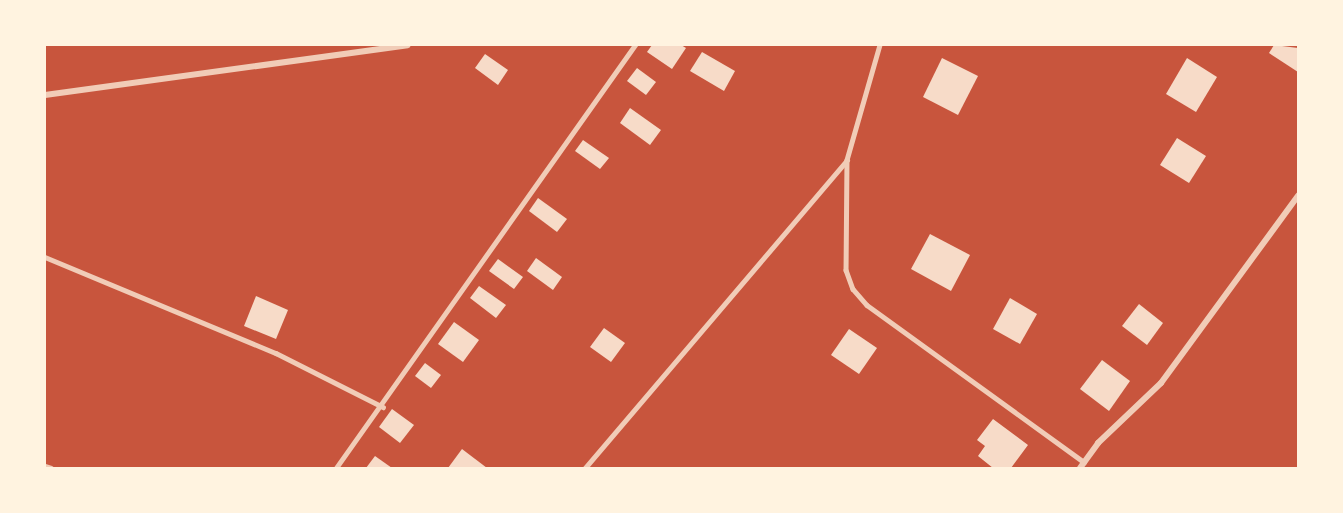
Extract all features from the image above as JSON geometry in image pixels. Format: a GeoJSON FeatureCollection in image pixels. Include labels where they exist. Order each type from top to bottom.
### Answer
{"type":"FeatureCollection","features":[{"type":"Feature","properties":{"kind":"street"},"geometry":{"type":"LineString","coordinates":[[45,95],[366,46],[408,45]]}},
{"type":"Feature","properties":{"kind":"street"},"geometry":{"type":"LineString","coordinates":[[1082,465],[1161,383],[1298,196]]}},
{"type":"Feature","properties":{"kind":"lane"},"geometry":{"type":"LineString","coordinates":[[336,468],[383,407],[635,45]]}},
{"type":"Feature","properties":{"kind":"lane"},"geometry":{"type":"LineString","coordinates":[[880,45],[847,160],[846,270],[853,289],[867,305],[1082,465]]}},
{"type":"Feature","properties":{"kind":"lane"},"geometry":{"type":"LineString","coordinates":[[585,468],[847,160]]}},
{"type":"Feature","properties":{"kind":"lane"},"geometry":{"type":"LineString","coordinates":[[45,257],[276,353],[383,407]]}},
{"type":"Feature","properties":{"kind":"lane"},"geometry":{"type":"LineString","coordinates":[[45,466],[51,468]]}},
{"type":"Feature","properties":{"kind":"building"},"geometry":{"type":"Polygon","coordinates":[[[652,45],[681,45],[686,48],[672,69],[647,52],[652,45]]]}},
{"type":"Feature","properties":{"kind":"building"},"geometry":{"type":"Polygon","coordinates":[[[1274,45],[1298,48],[1298,72],[1269,53],[1274,45]]]}},
{"type":"Feature","properties":{"kind":"building"},"geometry":{"type":"Polygon","coordinates":[[[702,52],[735,71],[724,91],[690,71],[702,52]]]}},
{"type":"Feature","properties":{"kind":"building"},"geometry":{"type":"Polygon","coordinates":[[[485,54],[508,70],[498,85],[475,68],[485,54]]]}},
{"type":"Feature","properties":{"kind":"building"},"geometry":{"type":"Polygon","coordinates":[[[942,58],[978,76],[958,115],[923,97],[942,58]]]}},
{"type":"Feature","properties":{"kind":"building"},"geometry":{"type":"Polygon","coordinates":[[[1187,58],[1217,77],[1196,112],[1166,94],[1187,58]]]}},
{"type":"Feature","properties":{"kind":"building"},"geometry":{"type":"Polygon","coordinates":[[[637,68],[656,82],[646,95],[627,81],[637,68]]]}},
{"type":"Feature","properties":{"kind":"building"},"geometry":{"type":"Polygon","coordinates":[[[630,108],[661,130],[650,145],[620,123],[630,108]]]}},
{"type":"Feature","properties":{"kind":"building"},"geometry":{"type":"Polygon","coordinates":[[[1177,138],[1206,156],[1189,183],[1160,165],[1177,138]]]}},
{"type":"Feature","properties":{"kind":"building"},"geometry":{"type":"Polygon","coordinates":[[[583,140],[609,158],[600,169],[575,151],[583,140]]]}},
{"type":"Feature","properties":{"kind":"building"},"geometry":{"type":"Polygon","coordinates":[[[538,198],[567,219],[557,232],[529,211],[538,198]]]}},
{"type":"Feature","properties":{"kind":"building"},"geometry":{"type":"Polygon","coordinates":[[[930,234],[970,255],[951,291],[911,269],[930,234]]]}},
{"type":"Feature","properties":{"kind":"building"},"geometry":{"type":"Polygon","coordinates":[[[536,258],[562,277],[553,290],[527,271],[536,258]]]}},
{"type":"Feature","properties":{"kind":"building"},"geometry":{"type":"Polygon","coordinates":[[[498,259],[523,277],[514,289],[489,271],[498,259]]]}},
{"type":"Feature","properties":{"kind":"building"},"geometry":{"type":"Polygon","coordinates":[[[479,286],[506,305],[496,318],[470,298],[479,286]]]}},
{"type":"Feature","properties":{"kind":"building"},"geometry":{"type":"Polygon","coordinates":[[[256,296],[288,310],[276,339],[244,326],[256,296]]]}},
{"type":"Feature","properties":{"kind":"building"},"geometry":{"type":"Polygon","coordinates":[[[1010,298],[1037,314],[1020,344],[993,329],[1010,298]]]}},
{"type":"Feature","properties":{"kind":"building"},"geometry":{"type":"Polygon","coordinates":[[[1139,304],[1163,323],[1147,345],[1122,326],[1139,304]]]}},
{"type":"Feature","properties":{"kind":"building"},"geometry":{"type":"Polygon","coordinates":[[[454,322],[479,340],[463,362],[438,344],[454,322]]]}},
{"type":"Feature","properties":{"kind":"building"},"geometry":{"type":"Polygon","coordinates":[[[604,328],[625,343],[611,362],[590,347],[604,328]]]}},
{"type":"Feature","properties":{"kind":"building"},"geometry":{"type":"Polygon","coordinates":[[[849,329],[877,348],[859,374],[831,355],[849,329]]]}},
{"type":"Feature","properties":{"kind":"building"},"geometry":{"type":"Polygon","coordinates":[[[1102,360],[1130,381],[1109,411],[1080,389],[1102,360]]]}},
{"type":"Feature","properties":{"kind":"building"},"geometry":{"type":"Polygon","coordinates":[[[425,363],[441,375],[431,388],[415,376],[425,363]]]}},
{"type":"Feature","properties":{"kind":"building"},"geometry":{"type":"Polygon","coordinates":[[[392,409],[414,425],[400,443],[379,427],[392,409]]]}},
{"type":"Feature","properties":{"kind":"building"},"geometry":{"type":"Polygon","coordinates":[[[993,419],[1028,445],[1011,468],[993,468],[978,456],[985,446],[977,440],[993,419]]]}},
{"type":"Feature","properties":{"kind":"building"},"geometry":{"type":"Polygon","coordinates":[[[462,449],[487,468],[448,468],[462,449]]]}},
{"type":"Feature","properties":{"kind":"building"},"geometry":{"type":"Polygon","coordinates":[[[375,456],[392,468],[366,468],[375,456]]]}}]}
